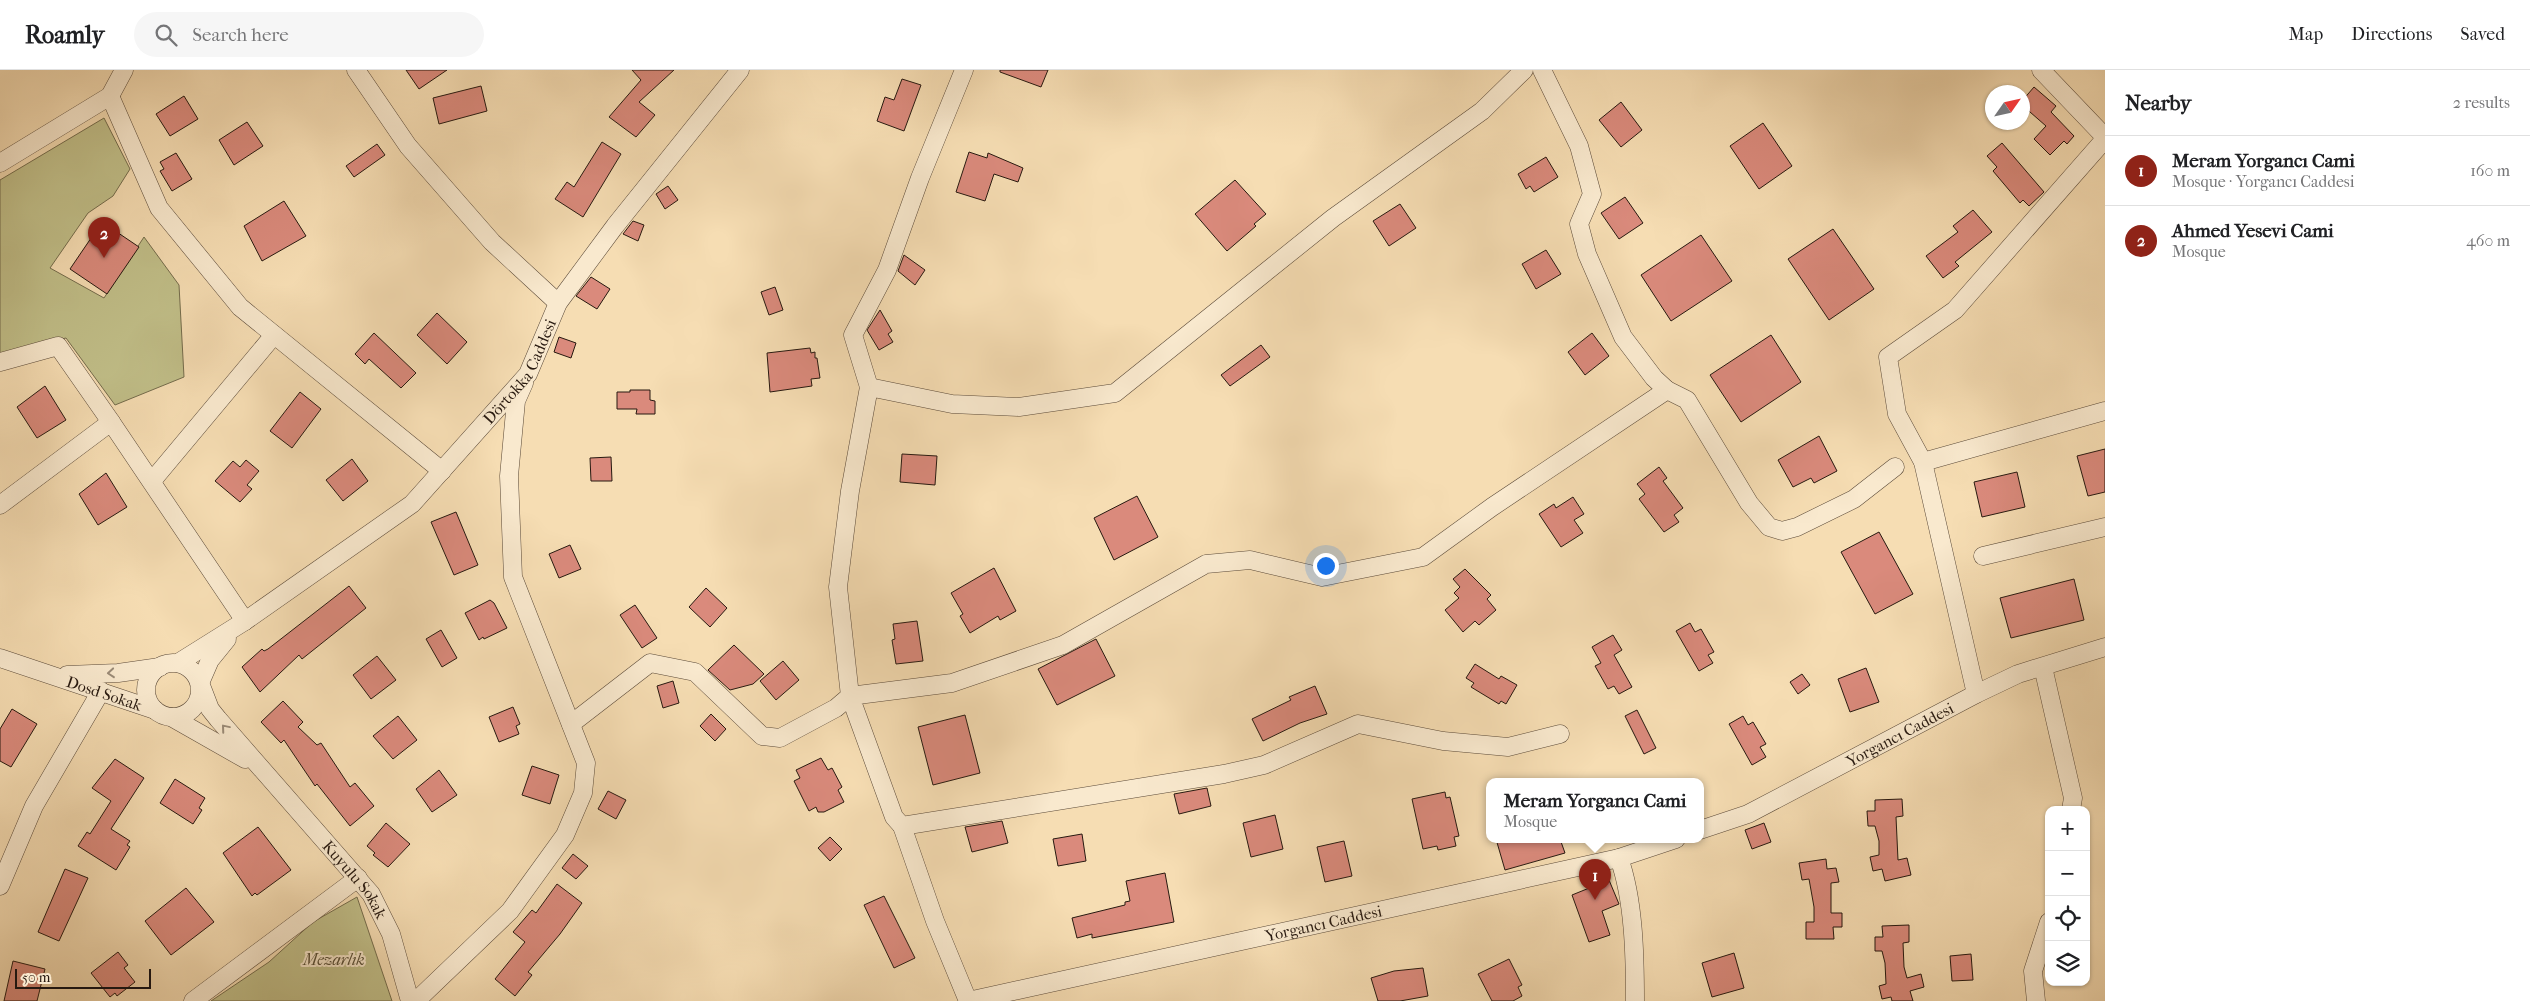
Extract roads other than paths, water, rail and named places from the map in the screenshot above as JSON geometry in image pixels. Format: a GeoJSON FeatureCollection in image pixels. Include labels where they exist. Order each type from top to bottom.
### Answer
{"type":"FeatureCollection","features":[{"type":"Feature","properties":{"kind":"street"},"geometry":{"type":"LineString","coordinates":[[0,162],[110,96],[124,70]]}},
{"type":"Feature","properties":{"kind":"street"},"geometry":{"type":"LineString","coordinates":[[356,70],[408,146],[492,242],[558,303]]}},
{"type":"Feature","properties":{"kind":"street"},"geometry":{"type":"LineString","coordinates":[[964,70],[920,178],[887,270],[854,335],[869,387],[850,491],[838,587],[850,696],[894,817],[902,826],[935,921],[968,1001]]}},
{"type":"Feature","properties":{"kind":"street"},"geometry":{"type":"LineString","coordinates":[[869,387],[952,404],[1019,407],[1115,393],[1333,218],[1482,111],[1524,70]]}},
{"type":"Feature","properties":{"kind":"street"},"geometry":{"type":"LineString","coordinates":[[1542,70],[1579,146],[1592,194],[1579,224],[1587,254],[1623,337],[1654,378],[1667,390],[1687,400],[1749,504],[1769,527],[1782,531],[1797,527],[1854,499],[1895,467]]}},
{"type":"Feature","properties":{"kind":"street"},"geometry":{"type":"LineString","coordinates":[[1976,694],[1923,462],[1897,414],[1888,358],[1955,310],[2105,138],[2041,70]]}},
{"type":"Feature","properties":{"kind":"street","name":"Dörtokka Caddesi"},"geometry":{"type":"LineString","coordinates":[[178,663],[245,621],[412,504],[528,374],[558,303],[732,73]]}},
{"type":"Feature","properties":{"kind":"street"},"geometry":{"type":"LineString","coordinates":[[110,96],[159,208],[240,307],[442,471]]}},
{"type":"Feature","properties":{"kind":"street"},"geometry":{"type":"LineString","coordinates":[[152,481],[274,335]]}},
{"type":"Feature","properties":{"kind":"street"},"geometry":{"type":"LineString","coordinates":[[0,362],[58,346],[112,422],[245,621]]}},
{"type":"Feature","properties":{"kind":"street"},"geometry":{"type":"LineString","coordinates":[[416,1001],[510,911],[565,835],[583,793],[586,763],[513,577],[509,476],[516,401],[528,374]]}},
{"type":"Feature","properties":{"kind":"street"},"geometry":{"type":"LineString","coordinates":[[571,724],[650,663],[695,672],[762,736],[780,738],[836,708],[850,696],[952,683],[1063,645],[1206,564],[1250,560],[1322,577],[1423,557],[1492,507],[1667,390]]}},
{"type":"Feature","properties":{"kind":"street"},"geometry":{"type":"LineString","coordinates":[[1923,462],[2105,411]]}},
{"type":"Feature","properties":{"kind":"street"},"geometry":{"type":"LineString","coordinates":[[0,505],[112,422]]}},
{"type":"Feature","properties":{"kind":"street"},"geometry":{"type":"LineString","coordinates":[[1984,556],[2105,527]]}},
{"type":"Feature","properties":{"kind":"street","name":"Dörtokka Caddesi"},"geometry":{"type":"LineString","coordinates":[[200,683],[205,669],[216,652],[245,621]]}},
{"type":"Feature","properties":{"kind":"street","name":"Yorgancı Caddesi"},"geometry":{"type":"LineString","coordinates":[[1704,829],[1748,814],[1976,694],[2018,674],[2105,647]]}},
{"type":"Feature","properties":{"kind":"street","name":"Dosd Sokak"},"geometry":{"type":"LineString","coordinates":[[0,658],[155,710]]}},
{"type":"Feature","properties":{"kind":"street"},"geometry":{"type":"LineString","coordinates":[[178,663],[192,670],[200,683],[201,694],[194,708],[186,715],[171,718],[155,710],[147,699],[146,689],[150,676],[160,667],[178,663]]}},
{"type":"Feature","properties":{"kind":"street","name":"Dosd Sokak"},"geometry":{"type":"LineString","coordinates":[[54,676],[118,673],[160,667]]}},
{"type":"Feature","properties":{"kind":"street"},"geometry":{"type":"LineString","coordinates":[[2043,667],[2073,798],[2072,806]]}},
{"type":"Feature","properties":{"kind":"street","name":"Kuyulu Sokak"},"geometry":{"type":"LineString","coordinates":[[200,683],[210,709],[371,894],[384,917],[410,1001]]}},
{"type":"Feature","properties":{"kind":"street"},"geometry":{"type":"LineString","coordinates":[[0,886],[34,806],[100,691]]}},
{"type":"Feature","properties":{"kind":"street","name":"Kuyulu Sokak"},"geometry":{"type":"LineString","coordinates":[[171,718],[235,752],[269,777]]}},
{"type":"Feature","properties":{"kind":"street"},"geometry":{"type":"LineString","coordinates":[[902,826],[1224,774],[1264,765],[1358,724],[1443,741],[1508,747],[1560,734]]}},
{"type":"Feature","properties":{"kind":"street","name":"Yorgancı Caddesi"},"geometry":{"type":"LineString","coordinates":[[968,1001],[1619,858],[1664,843]]}},
{"type":"Feature","properties":{"kind":"street"},"geometry":{"type":"LineString","coordinates":[[1619,858],[1626,878],[1635,969],[1635,1001]]}},
{"type":"Feature","properties":{"kind":"street"},"geometry":{"type":"LineString","coordinates":[[193,1001],[358,878]]}},
{"type":"Feature","properties":{"kind":"street"},"geometry":{"type":"LineString","coordinates":[[2036,1001],[2032,971],[2045,934]]}},
{"type":"Feature","properties":{"kind":"place","name":"Ahmed Yesevi Cami"},"geometry":{"type":"Point","coordinates":[104,258]}},
{"type":"Feature","properties":{"kind":"place","name":"Meram Yorgancı Cami"},"geometry":{"type":"Point","coordinates":[1595,900]}},
{"type":"Feature","properties":{"kind":"park label","name":"Mezarlık"},"geometry":{"type":"Point","coordinates":[334,959]}}]}
